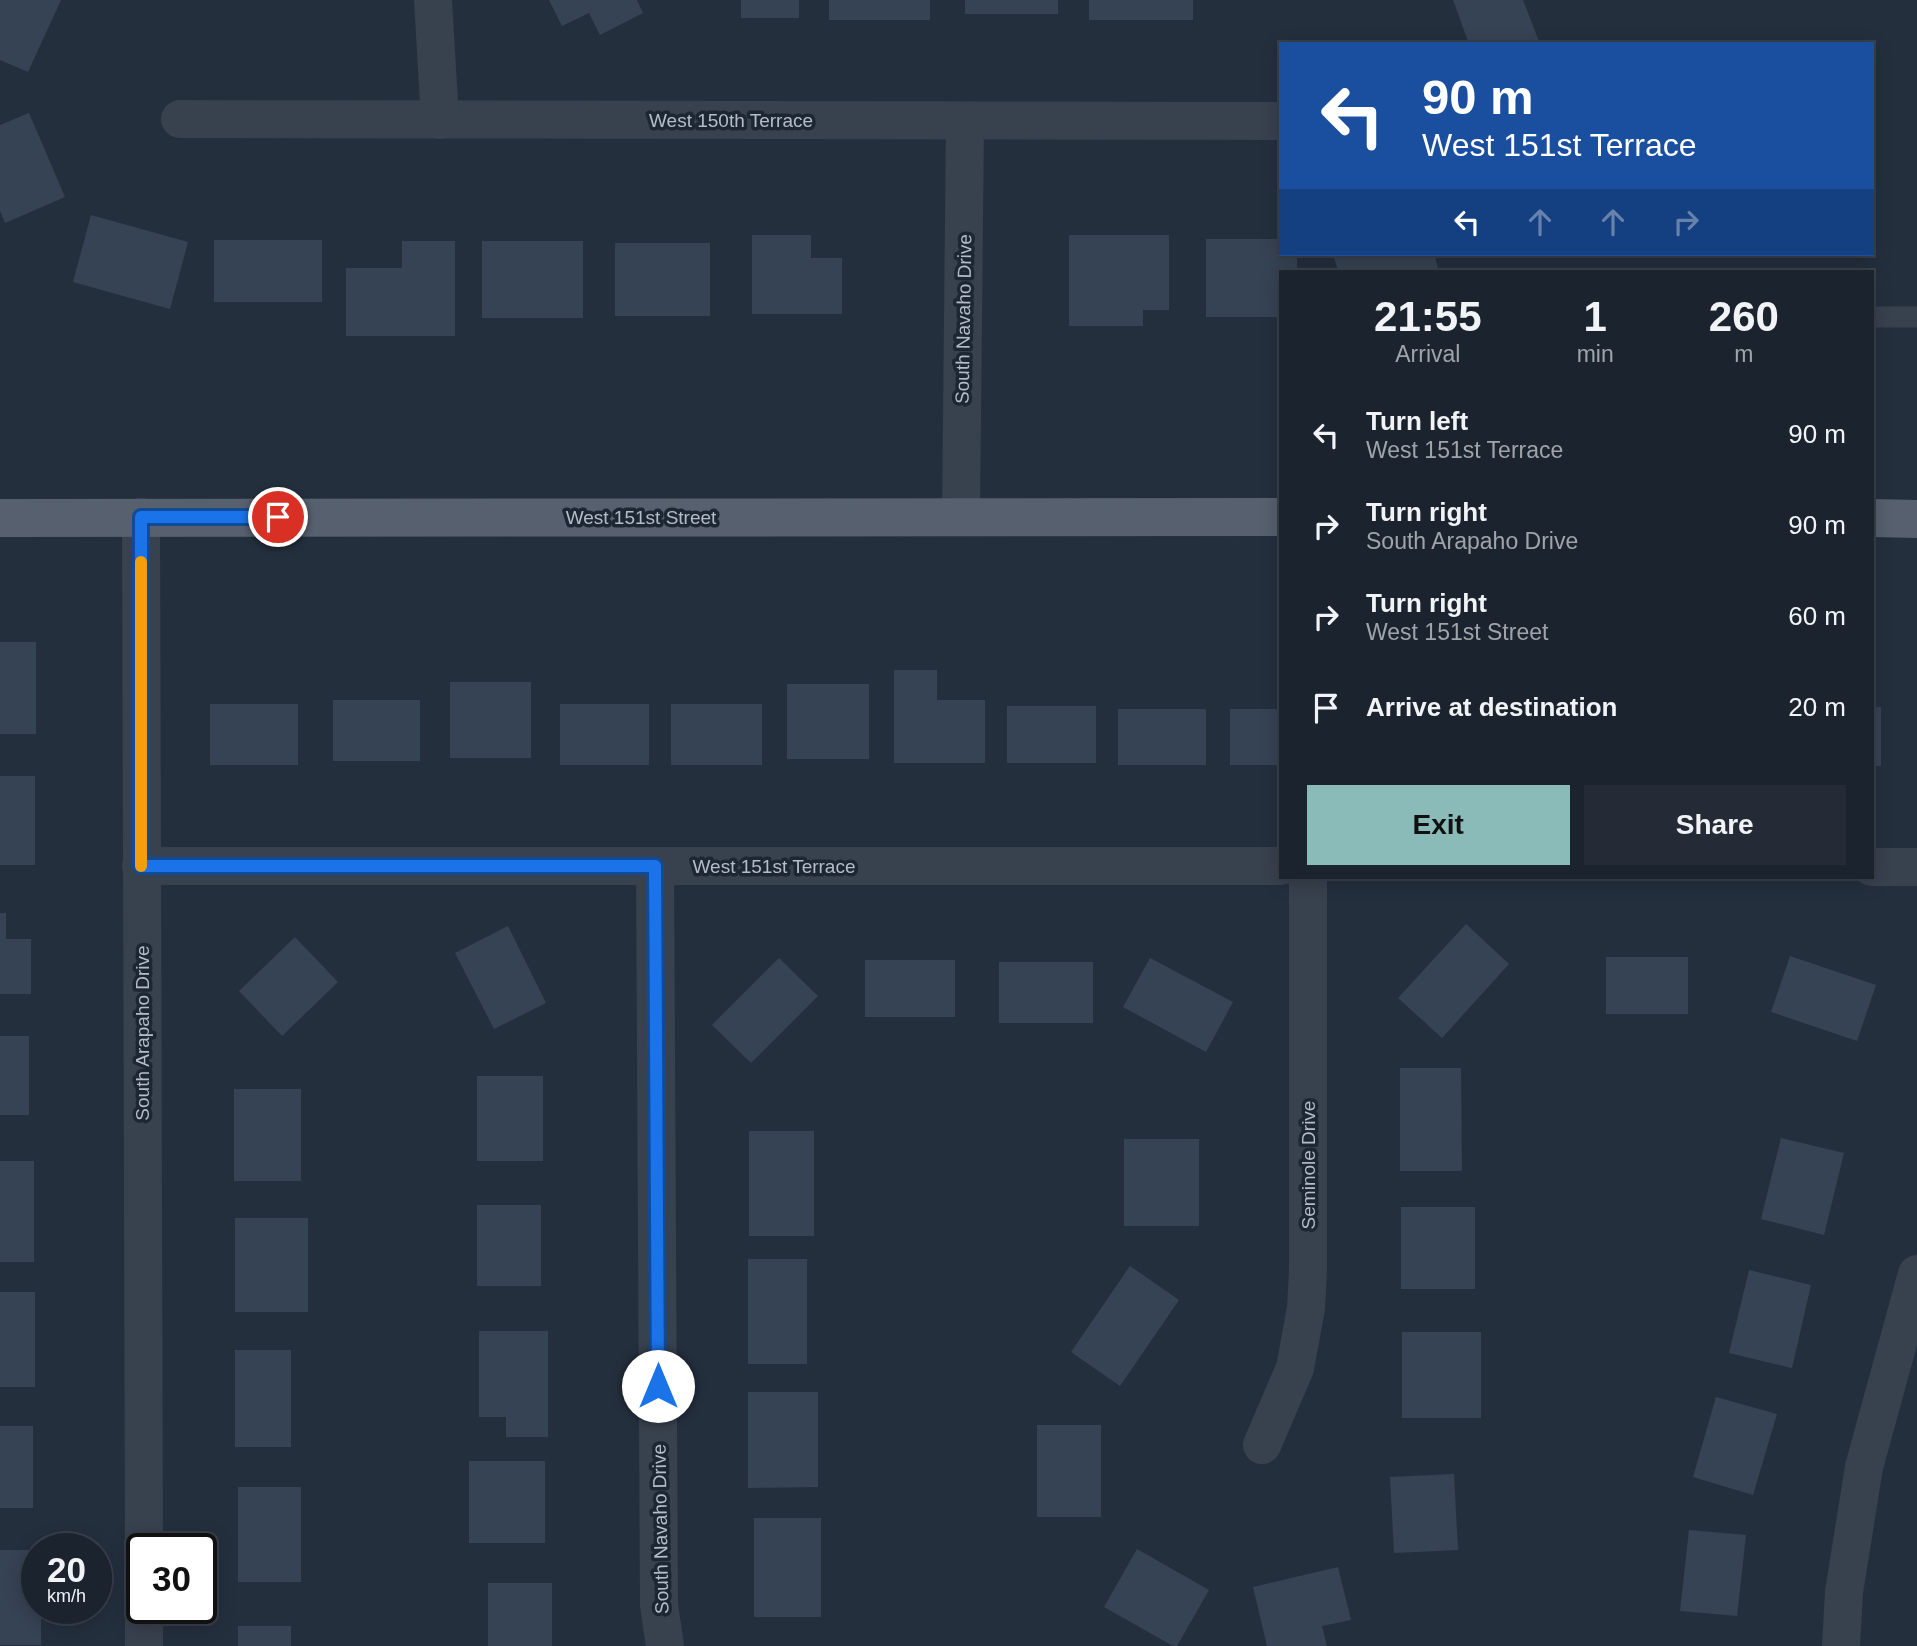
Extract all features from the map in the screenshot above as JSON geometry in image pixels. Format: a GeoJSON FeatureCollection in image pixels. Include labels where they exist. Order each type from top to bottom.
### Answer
{"type":"FeatureCollection","features":[{"type":"Feature","properties":{"kind":"main road","name":"West 151st Street"},"geometry":{"type":"LineString","coordinates":[[0,518],[1279,517]]}},
{"type":"Feature","properties":{"kind":"main road"},"geometry":{"type":"LineString","coordinates":[[1874,518],[1917,519]]}},
{"type":"Feature","properties":{"kind":"street"},"geometry":{"type":"LineString","coordinates":[[433,0],[440,120]]}},
{"type":"Feature","properties":{"kind":"street","name":"West 150th Terrace"},"geometry":{"type":"LineString","coordinates":[[180,119],[1279,121]]}},
{"type":"Feature","properties":{"kind":"street","name":"South Navaho Drive"},"geometry":{"type":"LineString","coordinates":[[961,517],[965,121]]}},
{"type":"Feature","properties":{"kind":"street","name":"South Arapaho Drive"},"geometry":{"type":"LineString","coordinates":[[141,517],[144,1533]]}},
{"type":"Feature","properties":{"kind":"street","name":"West 151st Terrace"},"geometry":{"type":"LineString","coordinates":[[141,866],[1279,866]]}},
{"type":"Feature","properties":{"kind":"street","name":"South Navaho Drive"},"geometry":{"type":"LineString","coordinates":[[655,866],[659,1605],[665,1646]]}},
{"type":"Feature","properties":{"kind":"street"},"geometry":{"type":"LineString","coordinates":[[1874,867],[1917,867]]}},
{"type":"Feature","properties":{"kind":"street","name":"Seminole Drive"},"geometry":{"type":"LineString","coordinates":[[1262,1445],[1295,1368],[1306,1308],[1308,879]]}},
{"type":"Feature","properties":{"kind":"street"},"geometry":{"type":"LineString","coordinates":[[1841,1646],[1844,1592],[1864,1467],[1917,1274]]}},
{"type":"Feature","properties":{"kind":"street"},"geometry":{"type":"LineString","coordinates":[[144,1624],[144,1646]]}},
{"type":"Feature","properties":{"kind":"lane"},"geometry":{"type":"LineString","coordinates":[[1874,317],[1917,317]]}},
{"type":"Feature","properties":{"kind":"building"},"geometry":{"type":"Polygon","coordinates":[[[0,0],[61,0],[28,72],[0,60],[0,0]]]}},
{"type":"Feature","properties":{"kind":"building"},"geometry":{"type":"Polygon","coordinates":[[[549,0],[637,0],[643,13],[600,35],[589,13],[562,26],[549,0]]]}},
{"type":"Feature","properties":{"kind":"building"},"geometry":{"type":"Polygon","coordinates":[[[741,0],[799,0],[799,18],[741,18],[741,0]]]}},
{"type":"Feature","properties":{"kind":"building"},"geometry":{"type":"Polygon","coordinates":[[[829,0],[930,0],[930,20],[829,20],[829,0]]]}},
{"type":"Feature","properties":{"kind":"building"},"geometry":{"type":"Polygon","coordinates":[[[965,0],[1058,0],[1058,14],[965,14],[965,0]]]}},
{"type":"Feature","properties":{"kind":"building"},"geometry":{"type":"Polygon","coordinates":[[[1089,0],[1193,0],[1193,20],[1089,20],[1089,0]]]}},
{"type":"Feature","properties":{"kind":"building"},"geometry":{"type":"Polygon","coordinates":[[[1453,0],[1523,0],[1539,42],[1468,42],[1453,0]]]}},
{"type":"Feature","properties":{"kind":"building"},"geometry":{"type":"Polygon","coordinates":[[[29,113],[65,197],[5,223],[0,211],[0,125],[29,113]]]}},
{"type":"Feature","properties":{"kind":"building"},"geometry":{"type":"Polygon","coordinates":[[[91,215],[188,242],[170,309],[73,282],[91,215]]]}},
{"type":"Feature","properties":{"kind":"building"},"geometry":{"type":"Polygon","coordinates":[[[752,235],[811,235],[811,258],[842,258],[842,314],[752,314],[752,235]]]}},
{"type":"Feature","properties":{"kind":"building"},"geometry":{"type":"Polygon","coordinates":[[[1069,235],[1169,235],[1169,310],[1143,310],[1143,326],[1069,326],[1069,235]]]}},
{"type":"Feature","properties":{"kind":"building"},"geometry":{"type":"Polygon","coordinates":[[[1206,239],[1279,239],[1279,256],[1297,256],[1297,270],[1279,270],[1279,317],[1206,317],[1206,239]]]}},
{"type":"Feature","properties":{"kind":"building"},"geometry":{"type":"Polygon","coordinates":[[[214,240],[322,240],[322,302],[214,302],[214,240]]]}},
{"type":"Feature","properties":{"kind":"building"},"geometry":{"type":"Polygon","coordinates":[[[402,241],[455,241],[455,336],[346,336],[346,268],[402,268],[402,241]]]}},
{"type":"Feature","properties":{"kind":"building"},"geometry":{"type":"Polygon","coordinates":[[[482,241],[583,241],[583,318],[482,318],[482,241]]]}},
{"type":"Feature","properties":{"kind":"building"},"geometry":{"type":"Polygon","coordinates":[[[615,243],[710,243],[710,316],[615,316],[615,243]]]}},
{"type":"Feature","properties":{"kind":"building"},"geometry":{"type":"Polygon","coordinates":[[[1334,256],[1435,256],[1439,270],[1338,270],[1334,256]]]}},
{"type":"Feature","properties":{"kind":"building"},"geometry":{"type":"Polygon","coordinates":[[[0,642],[36,642],[36,734],[0,734],[0,642]]]}},
{"type":"Feature","properties":{"kind":"building"},"geometry":{"type":"Polygon","coordinates":[[[894,670],[937,670],[937,700],[985,700],[985,763],[894,763],[894,670]]]}},
{"type":"Feature","properties":{"kind":"building"},"geometry":{"type":"Polygon","coordinates":[[[450,682],[531,682],[531,758],[450,758],[450,682]]]}},
{"type":"Feature","properties":{"kind":"building"},"geometry":{"type":"Polygon","coordinates":[[[787,684],[869,684],[869,759],[787,759],[787,684]]]}},
{"type":"Feature","properties":{"kind":"building"},"geometry":{"type":"Polygon","coordinates":[[[333,700],[420,700],[420,761],[333,761],[333,700]]]}},
{"type":"Feature","properties":{"kind":"building"},"geometry":{"type":"Polygon","coordinates":[[[210,704],[298,704],[298,765],[210,765],[210,704]]]}},
{"type":"Feature","properties":{"kind":"building"},"geometry":{"type":"Polygon","coordinates":[[[560,704],[649,704],[649,765],[560,765],[560,704]]]}},
{"type":"Feature","properties":{"kind":"building"},"geometry":{"type":"Polygon","coordinates":[[[671,704],[762,704],[762,765],[671,765],[671,704]]]}},
{"type":"Feature","properties":{"kind":"building"},"geometry":{"type":"Polygon","coordinates":[[[1007,706],[1096,706],[1096,763],[1007,763],[1007,706]]]}},
{"type":"Feature","properties":{"kind":"building"},"geometry":{"type":"Polygon","coordinates":[[[1874,707],[1881,707],[1881,766],[1874,766],[1874,707]]]}},
{"type":"Feature","properties":{"kind":"building"},"geometry":{"type":"Polygon","coordinates":[[[1118,709],[1206,709],[1206,765],[1118,765],[1118,709]]]}},
{"type":"Feature","properties":{"kind":"building"},"geometry":{"type":"Polygon","coordinates":[[[1230,709],[1279,709],[1279,765],[1230,765],[1230,709]]]}},
{"type":"Feature","properties":{"kind":"building"},"geometry":{"type":"Polygon","coordinates":[[[0,776],[35,776],[35,865],[0,865],[0,776]]]}},
{"type":"Feature","properties":{"kind":"building"},"geometry":{"type":"Polygon","coordinates":[[[0,913],[6,913],[6,939],[31,939],[31,994],[0,994],[0,913]]]}},
{"type":"Feature","properties":{"kind":"building"},"geometry":{"type":"Polygon","coordinates":[[[1466,924],[1509,964],[1442,1038],[1398,998],[1466,924]]]}},
{"type":"Feature","properties":{"kind":"building"},"geometry":{"type":"Polygon","coordinates":[[[508,926],[546,1003],[494,1029],[455,953],[508,926]]]}},
{"type":"Feature","properties":{"kind":"building"},"geometry":{"type":"Polygon","coordinates":[[[295,937],[338,982],[282,1036],[239,991],[295,937]]]}},
{"type":"Feature","properties":{"kind":"building"},"geometry":{"type":"Polygon","coordinates":[[[1790,956],[1876,985],[1857,1041],[1771,1012],[1790,956]]]}},
{"type":"Feature","properties":{"kind":"building"},"geometry":{"type":"Polygon","coordinates":[[[1606,957],[1688,957],[1688,1014],[1606,1014],[1606,957]]]}},
{"type":"Feature","properties":{"kind":"building"},"geometry":{"type":"Polygon","coordinates":[[[779,958],[818,996],[751,1063],[712,1025],[779,958]]]}},
{"type":"Feature","properties":{"kind":"building"},"geometry":{"type":"Polygon","coordinates":[[[1150,958],[1233,1002],[1206,1052],[1123,1007],[1150,958]]]}},
{"type":"Feature","properties":{"kind":"building"},"geometry":{"type":"Polygon","coordinates":[[[865,960],[955,960],[955,1017],[865,1017],[865,960]]]}},
{"type":"Feature","properties":{"kind":"building"},"geometry":{"type":"Polygon","coordinates":[[[999,962],[1093,962],[1093,1023],[999,1023],[999,962]]]}},
{"type":"Feature","properties":{"kind":"building"},"geometry":{"type":"Polygon","coordinates":[[[0,1036],[29,1036],[29,1115],[0,1115],[0,1036]]]}},
{"type":"Feature","properties":{"kind":"building"},"geometry":{"type":"Polygon","coordinates":[[[1400,1068],[1461,1068],[1462,1171],[1400,1171],[1400,1068]]]}},
{"type":"Feature","properties":{"kind":"building"},"geometry":{"type":"Polygon","coordinates":[[[477,1076],[543,1076],[543,1161],[477,1161],[477,1076]]]}},
{"type":"Feature","properties":{"kind":"building"},"geometry":{"type":"Polygon","coordinates":[[[234,1089],[301,1089],[301,1181],[234,1181],[234,1089]]]}},
{"type":"Feature","properties":{"kind":"building"},"geometry":{"type":"Polygon","coordinates":[[[749,1131],[814,1131],[814,1236],[749,1236],[749,1131]]]}},
{"type":"Feature","properties":{"kind":"building"},"geometry":{"type":"Polygon","coordinates":[[[1781,1138],[1844,1153],[1824,1235],[1761,1219],[1781,1138]]]}},
{"type":"Feature","properties":{"kind":"building"},"geometry":{"type":"Polygon","coordinates":[[[1124,1139],[1199,1139],[1199,1226],[1124,1226],[1124,1139]]]}},
{"type":"Feature","properties":{"kind":"building"},"geometry":{"type":"Polygon","coordinates":[[[0,1161],[34,1161],[34,1262],[0,1262],[0,1161]]]}},
{"type":"Feature","properties":{"kind":"building"},"geometry":{"type":"Polygon","coordinates":[[[477,1205],[541,1205],[541,1286],[477,1286],[477,1205]]]}},
{"type":"Feature","properties":{"kind":"building"},"geometry":{"type":"Polygon","coordinates":[[[1401,1207],[1475,1207],[1475,1289],[1401,1289],[1401,1207]]]}},
{"type":"Feature","properties":{"kind":"building"},"geometry":{"type":"Polygon","coordinates":[[[235,1218],[308,1218],[308,1312],[235,1312],[235,1218]]]}},
{"type":"Feature","properties":{"kind":"building"},"geometry":{"type":"Polygon","coordinates":[[[748,1259],[807,1259],[807,1364],[748,1364],[748,1259]]]}},
{"type":"Feature","properties":{"kind":"building"},"geometry":{"type":"Polygon","coordinates":[[[1130,1266],[1179,1300],[1120,1386],[1071,1352],[1130,1266]]]}},
{"type":"Feature","properties":{"kind":"building"},"geometry":{"type":"Polygon","coordinates":[[[1749,1270],[1811,1285],[1792,1368],[1729,1353],[1749,1270]]]}},
{"type":"Feature","properties":{"kind":"building"},"geometry":{"type":"Polygon","coordinates":[[[0,1292],[35,1292],[35,1387],[0,1387],[0,1292]]]}},
{"type":"Feature","properties":{"kind":"building"},"geometry":{"type":"Polygon","coordinates":[[[479,1331],[548,1331],[548,1437],[506,1437],[506,1417],[479,1417],[479,1331]]]}},
{"type":"Feature","properties":{"kind":"building"},"geometry":{"type":"Polygon","coordinates":[[[1402,1332],[1481,1332],[1481,1418],[1402,1418],[1402,1332]]]}},
{"type":"Feature","properties":{"kind":"building"},"geometry":{"type":"Polygon","coordinates":[[[235,1350],[291,1350],[291,1447],[235,1447],[235,1350]]]}},
{"type":"Feature","properties":{"kind":"building"},"geometry":{"type":"Polygon","coordinates":[[[748,1392],[818,1392],[818,1487],[748,1488],[748,1392]]]}},
{"type":"Feature","properties":{"kind":"building"},"geometry":{"type":"Polygon","coordinates":[[[1716,1397],[1777,1414],[1753,1495],[1693,1477],[1716,1397]]]}},
{"type":"Feature","properties":{"kind":"building"},"geometry":{"type":"Polygon","coordinates":[[[1037,1425],[1101,1425],[1101,1517],[1037,1517],[1037,1425]]]}},
{"type":"Feature","properties":{"kind":"building"},"geometry":{"type":"Polygon","coordinates":[[[0,1426],[33,1426],[33,1508],[0,1508],[0,1426]]]}},
{"type":"Feature","properties":{"kind":"building"},"geometry":{"type":"Polygon","coordinates":[[[469,1461],[545,1461],[545,1543],[469,1543],[469,1461]]]}},
{"type":"Feature","properties":{"kind":"building"},"geometry":{"type":"Polygon","coordinates":[[[1454,1474],[1458,1550],[1394,1553],[1390,1477],[1454,1474]]]}},
{"type":"Feature","properties":{"kind":"building"},"geometry":{"type":"Polygon","coordinates":[[[238,1487],[301,1487],[301,1582],[238,1582],[238,1487]]]}},
{"type":"Feature","properties":{"kind":"building"},"geometry":{"type":"Polygon","coordinates":[[[754,1518],[821,1518],[821,1617],[754,1617],[754,1518]]]}},
{"type":"Feature","properties":{"kind":"building"},"geometry":{"type":"Polygon","coordinates":[[[1689,1530],[1746,1535],[1737,1616],[1680,1611],[1689,1530]]]}},
{"type":"Feature","properties":{"kind":"building"},"geometry":{"type":"Polygon","coordinates":[[[1137,1549],[1209,1590],[1177,1646],[1104,1607],[1137,1549]]]}},
{"type":"Feature","properties":{"kind":"building"},"geometry":{"type":"Polygon","coordinates":[[[0,1550],[21,1550],[21,1624],[41,1624],[41,1645],[0,1645],[0,1550]]]}},
{"type":"Feature","properties":{"kind":"building"},"geometry":{"type":"Polygon","coordinates":[[[1338,1567],[1351,1620],[1322,1626],[1327,1646],[1267,1646],[1253,1587],[1338,1567]]]}},
{"type":"Feature","properties":{"kind":"building"},"geometry":{"type":"Polygon","coordinates":[[[488,1583],[552,1583],[552,1646],[488,1646],[488,1583]]]}},
{"type":"Feature","properties":{"kind":"building"},"geometry":{"type":"Polygon","coordinates":[[[238,1626],[291,1626],[291,1646],[238,1646],[238,1626]]]}},
{"type":"Feature","properties":{"kind":"slow traffic"},"geometry":{"type":"LineString","coordinates":[[141,562],[141,866]]}},
{"type":"Feature","properties":{"kind":"route"},"geometry":{"type":"LineString","coordinates":[[278,517],[141,517],[141,866],[655,866],[658,1386]]}}]}
